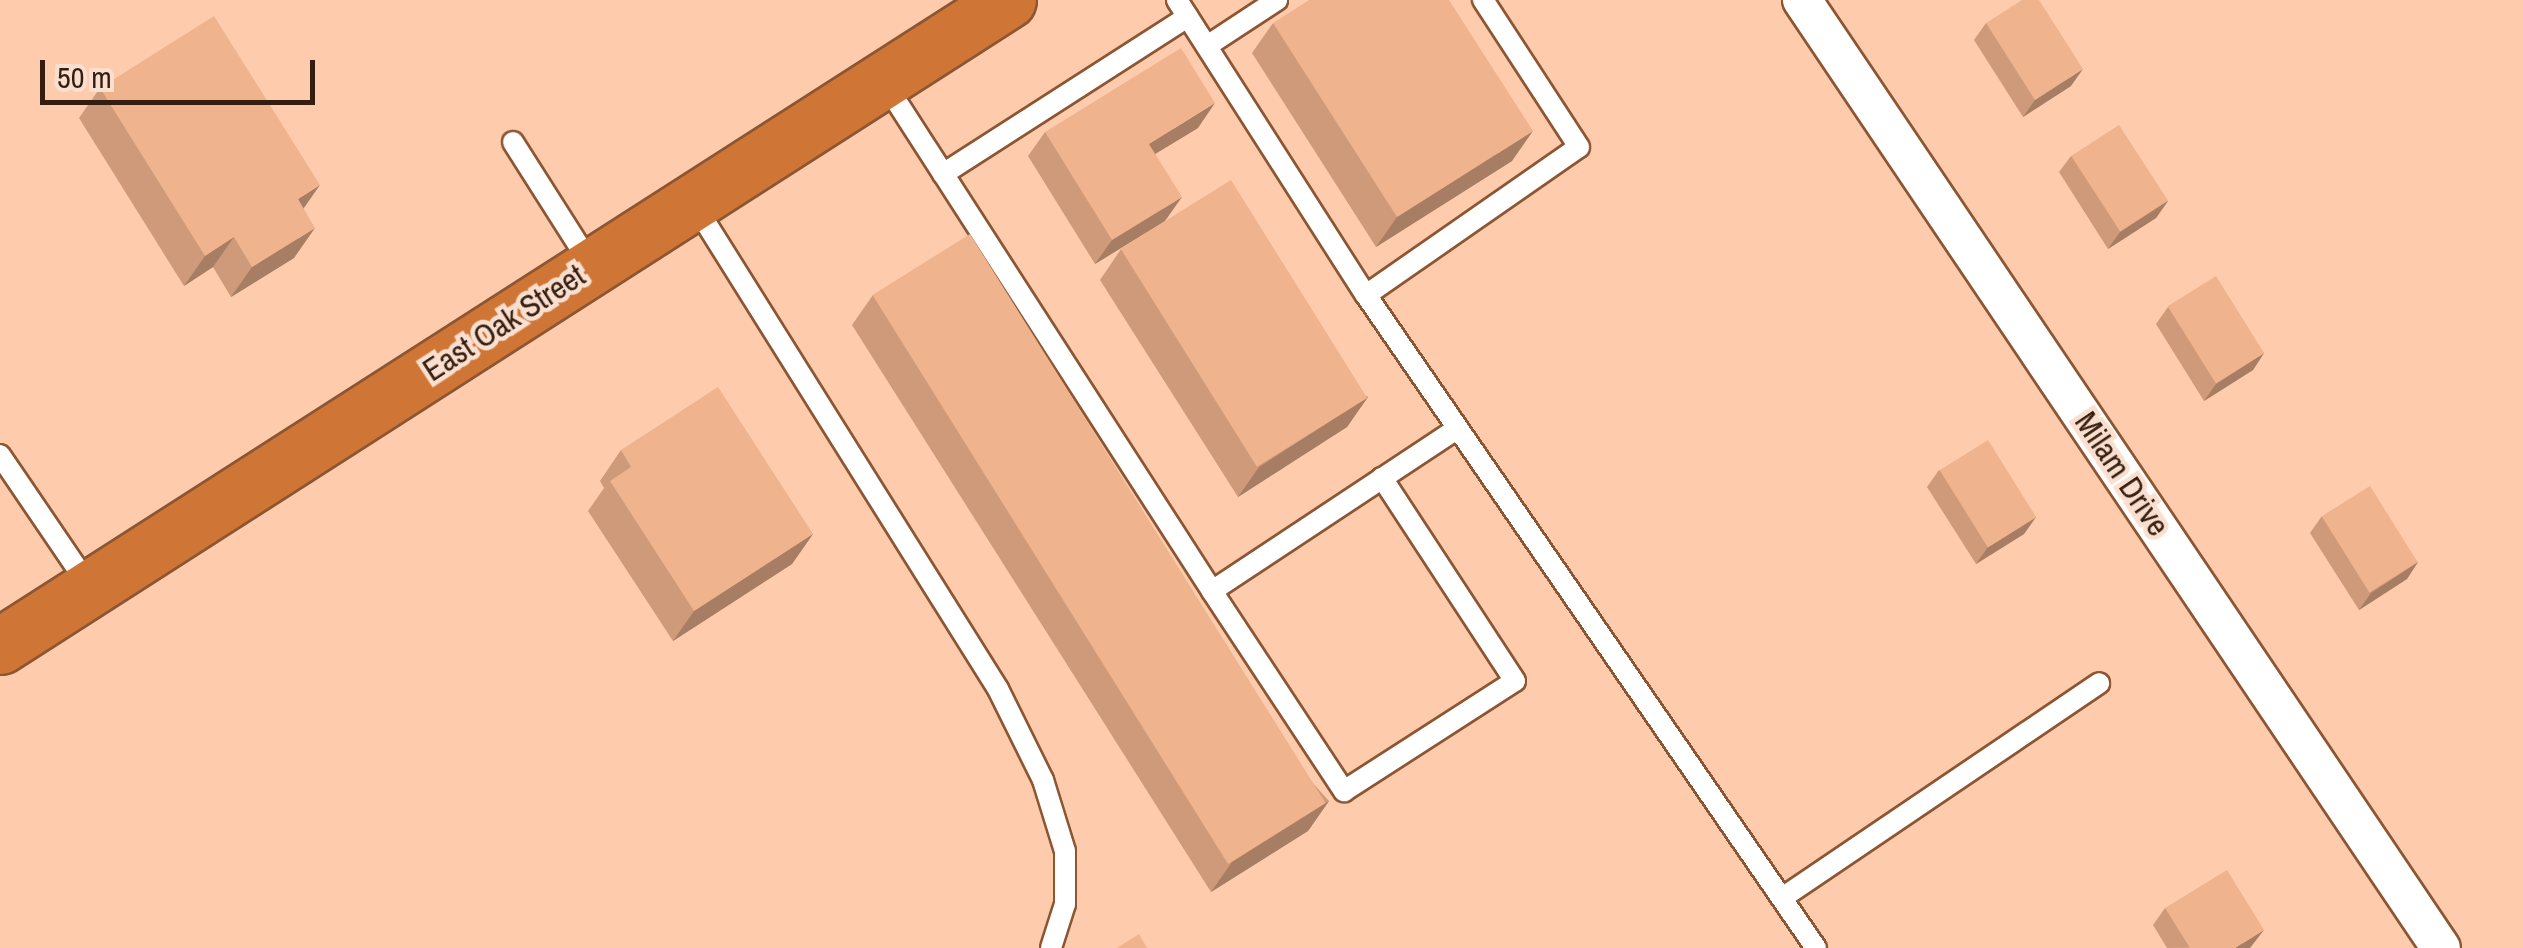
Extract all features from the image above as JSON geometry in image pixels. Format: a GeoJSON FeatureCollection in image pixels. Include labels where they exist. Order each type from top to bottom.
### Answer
{"type":"FeatureCollection","features":[{"type":"Feature","properties":{"kind":"highway","name":"East Oak Street"},"geometry":{"type":"LineString","coordinates":[[0,646],[884,82],[981,7]]}},
{"type":"Feature","properties":{"kind":"street","name":"Milam Drive"},"geometry":{"type":"LineString","coordinates":[[1802,0],[2441,948]]}},
{"type":"Feature","properties":{"kind":"lane"},"geometry":{"type":"LineString","coordinates":[[1207,46],[1277,0]]}},
{"type":"Feature","properties":{"kind":"lane"},"geometry":{"type":"LineString","coordinates":[[1366,295],[1579,147],[1482,0]]}},
{"type":"Feature","properties":{"kind":"lane"},"geometry":{"type":"LineString","coordinates":[[943,174],[1182,8],[1366,295],[1816,948]]}},
{"type":"Feature","properties":{"kind":"lane"},"geometry":{"type":"LineString","coordinates":[[884,82],[1344,791],[1516,680],[1382,478]]}},
{"type":"Feature","properties":{"kind":"lane"},"geometry":{"type":"LineString","coordinates":[[512,142],[592,267]]}},
{"type":"Feature","properties":{"kind":"lane"},"geometry":{"type":"LineString","coordinates":[[693,202],[998,690],[1036,765],[1065,851],[1065,904],[1050,948]]}},
{"type":"Feature","properties":{"kind":"lane"},"geometry":{"type":"LineString","coordinates":[[1212,591],[1457,429]]}},
{"type":"Feature","properties":{"kind":"lane"},"geometry":{"type":"LineString","coordinates":[[0,455],[90,588]]}},
{"type":"Feature","properties":{"kind":"lane"},"geometry":{"type":"LineString","coordinates":[[1782,898],[2099,683]]}},
{"type":"Feature","properties":{"kind":"building"},"geometry":{"type":"Polygon","coordinates":[[[1309,0],[1449,0],[1533,131],[1397,217],[1273,23],[1309,0]]]}},
{"type":"Feature","properties":{"kind":"building"},"geometry":{"type":"Polygon","coordinates":[[[2022,0],[2039,0],[2083,69],[2035,100],[1986,23],[2022,0]]]}},
{"type":"Feature","properties":{"kind":"building"},"geometry":{"type":"Polygon","coordinates":[[[214,16],[320,185],[298,199],[315,228],[252,267],[234,237],[205,256],[100,88],[214,16]]]}},
{"type":"Feature","properties":{"kind":"building"},"geometry":{"type":"Polygon","coordinates":[[[1181,48],[1215,103],[1149,144],[1182,197],[1112,240],[1045,132],[1181,48]]]}},
{"type":"Feature","properties":{"kind":"building"},"geometry":{"type":"Polygon","coordinates":[[[2119,125],[2168,200],[2120,232],[2071,156],[2119,125]]]}},
{"type":"Feature","properties":{"kind":"building"},"geometry":{"type":"Polygon","coordinates":[[[1231,180],[1367,398],[1257,467],[1121,249],[1231,180]]]}},
{"type":"Feature","properties":{"kind":"building"},"geometry":{"type":"Polygon","coordinates":[[[970,234],[1326,803],[1228,864],[872,295],[970,234]]]}},
{"type":"Feature","properties":{"kind":"building"},"geometry":{"type":"Polygon","coordinates":[[[2216,276],[2264,353],[2216,383],[2168,306],[2216,276]]]}},
{"type":"Feature","properties":{"kind":"building"},"geometry":{"type":"Polygon","coordinates":[[[718,387],[813,534],[694,611],[610,481],[631,467],[621,450],[718,387]]]}},
{"type":"Feature","properties":{"kind":"building"},"geometry":{"type":"Polygon","coordinates":[[[1988,440],[2036,517],[1988,547],[1940,470],[1988,440]]]}},
{"type":"Feature","properties":{"kind":"building"},"geometry":{"type":"Polygon","coordinates":[[[2370,486],[2418,562],[2369,593],[2322,516],[2370,486]]]}},
{"type":"Feature","properties":{"kind":"building"},"geometry":{"type":"Polygon","coordinates":[[[2227,870],[2264,930],[2235,948],[2190,948],[2165,908],[2227,870]]]}},
{"type":"Feature","properties":{"kind":"building"},"geometry":{"type":"Polygon","coordinates":[[[1139,934],[1147,948],[1117,948],[1139,934]]]}}]}
